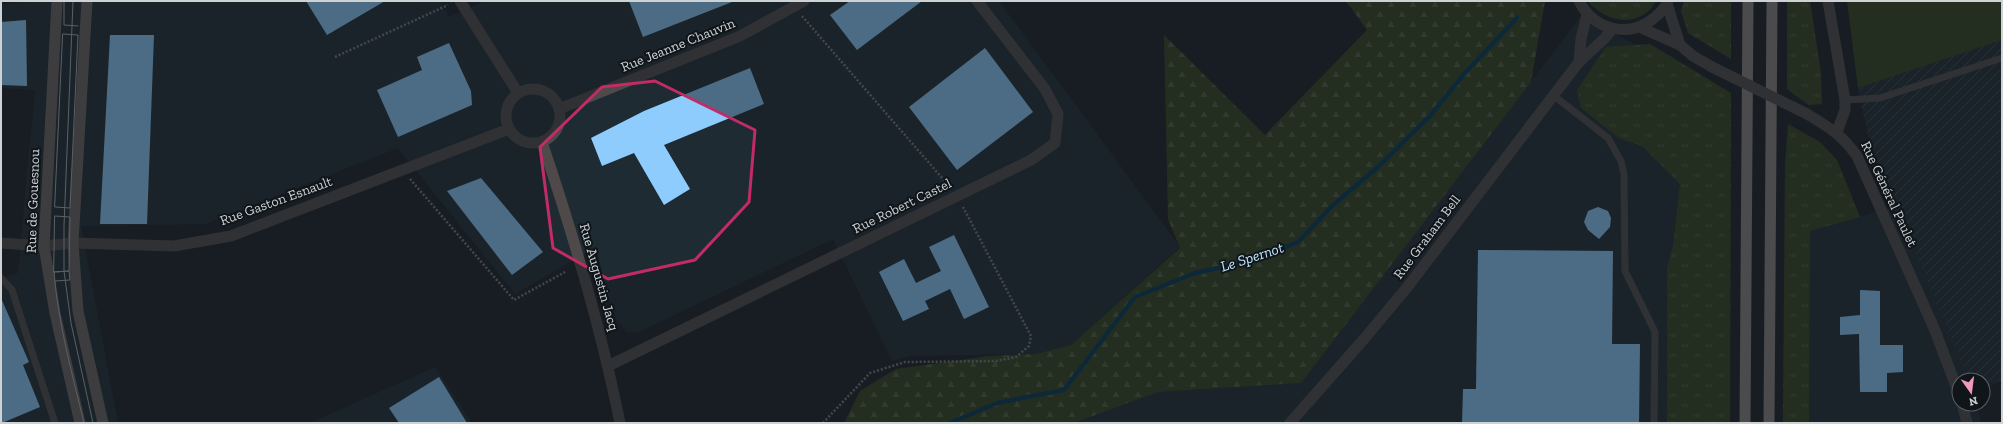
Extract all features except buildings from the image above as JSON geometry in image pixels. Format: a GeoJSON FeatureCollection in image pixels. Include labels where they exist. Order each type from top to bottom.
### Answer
{"type":"FeatureCollection","features":[{"type":"Feature","properties":{"kind":"highway"},"geometry":{"type":"LineString","coordinates":[[1745,423],[1748,1]]}},
{"type":"Feature","properties":{"kind":"highway"},"geometry":{"type":"LineString","coordinates":[[1769,423],[1772,1]]}},
{"type":"Feature","properties":{"kind":"main road","name":"Rue de Gouesnou"},"geometry":{"type":"LineString","coordinates":[[57,1],[44,246],[55,313],[80,423]]}},
{"type":"Feature","properties":{"kind":"main road"},"geometry":{"type":"LineString","coordinates":[[87,1],[73,243],[78,312],[103,423]]}},
{"type":"Feature","properties":{"kind":"street","name":"Rue Jeanne Chauvin"},"geometry":{"type":"LineString","coordinates":[[559,109],[734,39],[794,8],[804,1]]}},
{"type":"Feature","properties":{"kind":"street","name":"Rue Robert Castel"},"geometry":{"type":"LineString","coordinates":[[608,366],[1031,160],[1055,143],[1058,114],[1045,89],[978,1]]}},
{"type":"Feature","properties":{"kind":"street"},"geometry":{"type":"LineString","coordinates":[[1579,1],[1587,14],[1598,24],[1612,29],[1625,30],[1638,27],[1658,15],[1667,2]]}},
{"type":"Feature","properties":{"kind":"street"},"geometry":{"type":"LineString","coordinates":[[1828,1],[1845,100],[1845,110],[1837,132]]}},
{"type":"Feature","properties":{"kind":"street"},"geometry":{"type":"LineString","coordinates":[[456,2],[518,93]]}},
{"type":"Feature","properties":{"kind":"street"},"geometry":{"type":"LineString","coordinates":[[1667,2],[1680,45]]}},
{"type":"Feature","properties":{"kind":"street"},"geometry":{"type":"LineString","coordinates":[[1579,62],[1581,39],[1587,14]]}},
{"type":"Feature","properties":{"kind":"street","name":"Rue Général Paulet"},"geometry":{"type":"LineString","coordinates":[[1638,27],[1680,45],[1693,56],[1712,67],[1807,114],[1837,132],[1847,143],[1857,156],[1936,334],[1951,373]]}},
{"type":"Feature","properties":{"kind":"street","name":"Rue Graham Bell"},"geometry":{"type":"LineString","coordinates":[[1290,423],[1364,340],[1409,285],[1579,62],[1605,38],[1612,29]]}},
{"type":"Feature","properties":{"kind":"street"},"geometry":{"type":"LineString","coordinates":[[530,89],[543,90],[553,98],[559,109],[560,119],[557,129],[551,137],[542,142],[533,143],[523,141],[515,136],[509,129],[506,119],[506,109],[511,100],[518,93],[530,89]]}},
{"type":"Feature","properties":{"kind":"street","name":"Rue Gaston Esnault"},"geometry":{"type":"LineString","coordinates":[[1,243],[44,246],[73,243],[174,246],[232,236],[402,169],[509,129]]}},
{"type":"Feature","properties":{"kind":"street","name":"Rue Augustin Jacq"},"geometry":{"type":"LineString","coordinates":[[542,142],[564,210],[608,366],[620,423]]}},
{"type":"Feature","properties":{"kind":"street"},"geometry":{"type":"LineString","coordinates":[[1964,412],[1967,423]]}},
{"type":"Feature","properties":{"kind":"lane"},"geometry":{"type":"LineString","coordinates":[[1845,100],[1880,98],[2002,58]]}},
{"type":"Feature","properties":{"kind":"lane"},"geometry":{"type":"LineString","coordinates":[[1553,95],[1608,138],[1621,160],[1624,174],[1625,271],[1655,332],[1654,423]]}},
{"type":"Feature","properties":{"kind":"lane"},"geometry":{"type":"LineString","coordinates":[[1,278],[12,290],[55,423]]}},
{"type":"Feature","properties":{"kind":"path"},"geometry":{"type":"LineString","coordinates":[[336,57],[456,2]]}},
{"type":"Feature","properties":{"kind":"path"},"geometry":{"type":"LineString","coordinates":[[794,8],[957,196],[1031,336],[1028,346],[1016,356],[996,361],[905,362],[870,373],[823,423]]}},
{"type":"Feature","properties":{"kind":"path"},"geometry":{"type":"LineString","coordinates":[[402,169],[514,300],[565,272]]}},
{"type":"Feature","properties":{"kind":"highlighted area"},"geometry":{"type":"Polygon","coordinates":[[[655,81],[755,130],[749,202],[695,260],[608,279],[553,248],[540,147],[602,87],[655,81]]]}},
{"type":"Feature","properties":{"kind":"shaded area"},"geometry":{"type":"Polygon","coordinates":[[[41,1],[439,1],[449,17],[485,1],[999,1],[1180,247],[1071,345],[1036,354],[910,356],[892,361],[833,239],[639,332],[626,332],[616,318],[608,295],[596,247],[515,294],[398,148],[205,224],[81,226],[118,423],[1,423],[1,278],[18,273],[35,90],[1,88],[1,4],[41,1]]]}},
{"type":"Feature","properties":{"kind":"shaded area"},"geometry":{"type":"Polygon","coordinates":[[[1581,16],[1706,82],[1708,423],[1074,423],[1158,392],[1301,383],[1581,16]]]}},
{"type":"Feature","properties":{"kind":"shaded area"},"geometry":{"type":"Polygon","coordinates":[[[2002,40],[2002,380],[1991,385],[1991,372],[1966,372],[1870,146],[1858,88],[2002,40]]]}},
{"type":"Feature","properties":{"kind":"shaded area"},"geometry":{"type":"Polygon","coordinates":[[[1896,206],[1966,372],[1951,372],[1951,412],[1979,412],[1981,423],[1809,423],[1810,231],[1896,206]]]}},
{"type":"Feature","properties":{"kind":"shaded area"},"geometry":{"type":"Polygon","coordinates":[[[435,367],[472,423],[310,423],[435,367]]]}},
{"type":"Feature","properties":{"kind":"green space"},"geometry":{"type":"Polygon","coordinates":[[[1346,1],[1545,1],[1531,82],[1301,383],[1158,392],[1074,423],[844,423],[860,391],[896,369],[990,356],[1036,354],[1071,345],[1180,248],[1168,219],[1164,35],[1265,135],[1367,30],[1346,1]]]}},
{"type":"Feature","properties":{"kind":"green space"},"geometry":{"type":"Polygon","coordinates":[[[1588,1],[1656,1],[1649,10],[1641,16],[1623,20],[1604,14],[1588,1]]]}},
{"type":"Feature","properties":{"kind":"green space"},"geometry":{"type":"Polygon","coordinates":[[[1684,1],[1731,1],[1731,59],[1688,33],[1681,11],[1684,1]]]}},
{"type":"Feature","properties":{"kind":"green space"},"geometry":{"type":"Polygon","coordinates":[[[1787,1],[1810,1],[1821,73],[1822,104],[1809,105],[1787,89],[1787,1]]]}},
{"type":"Feature","properties":{"kind":"green space"},"geometry":{"type":"Polygon","coordinates":[[[1847,1],[2002,1],[2002,40],[1858,88],[1847,1]]]}},
{"type":"Feature","properties":{"kind":"green space"},"geometry":{"type":"Polygon","coordinates":[[[1650,44],[1731,93],[1730,423],[1667,423],[1667,268],[1673,246],[1680,184],[1642,146],[1619,138],[1581,108],[1577,90],[1606,47],[1650,44]]]}},
{"type":"Feature","properties":{"kind":"green space"},"geometry":{"type":"Polygon","coordinates":[[[1788,124],[1820,142],[1837,160],[1860,217],[1810,231],[1809,423],[1783,423],[1785,165],[1788,124]]]}},
{"type":"Feature","properties":{"kind":"waterway","name":"Le Spernot"},"geometry":{"type":"LineString","coordinates":[[950,423],[997,403],[1064,390],[1135,297],[1195,273],[1247,262],[1298,242],[1331,207],[1380,165],[1430,116],[1464,74],[1517,18]]}},
{"type":"Feature","properties":{"kind":"tram line"},"geometry":{"type":"LineString","coordinates":[[64,1],[64,25],[78,26]]}},
{"type":"Feature","properties":{"kind":"tram line"},"geometry":{"type":"LineString","coordinates":[[73,1],[64,226],[64,271],[71,323],[93,423]]}},
{"type":"Feature","properties":{"kind":"tram line"},"geometry":{"type":"LineString","coordinates":[[63,34],[78,35],[70,208],[55,207],[63,34]]}},
{"type":"Feature","properties":{"kind":"tram line"},"geometry":{"type":"LineString","coordinates":[[55,216],[70,217],[69,271],[54,272],[55,216]]}},
{"type":"Feature","properties":{"kind":"tram line"},"geometry":{"type":"LineString","coordinates":[[55,281],[70,280],[69,271],[54,272],[56,291],[62,329],[84,423]]}}]}
